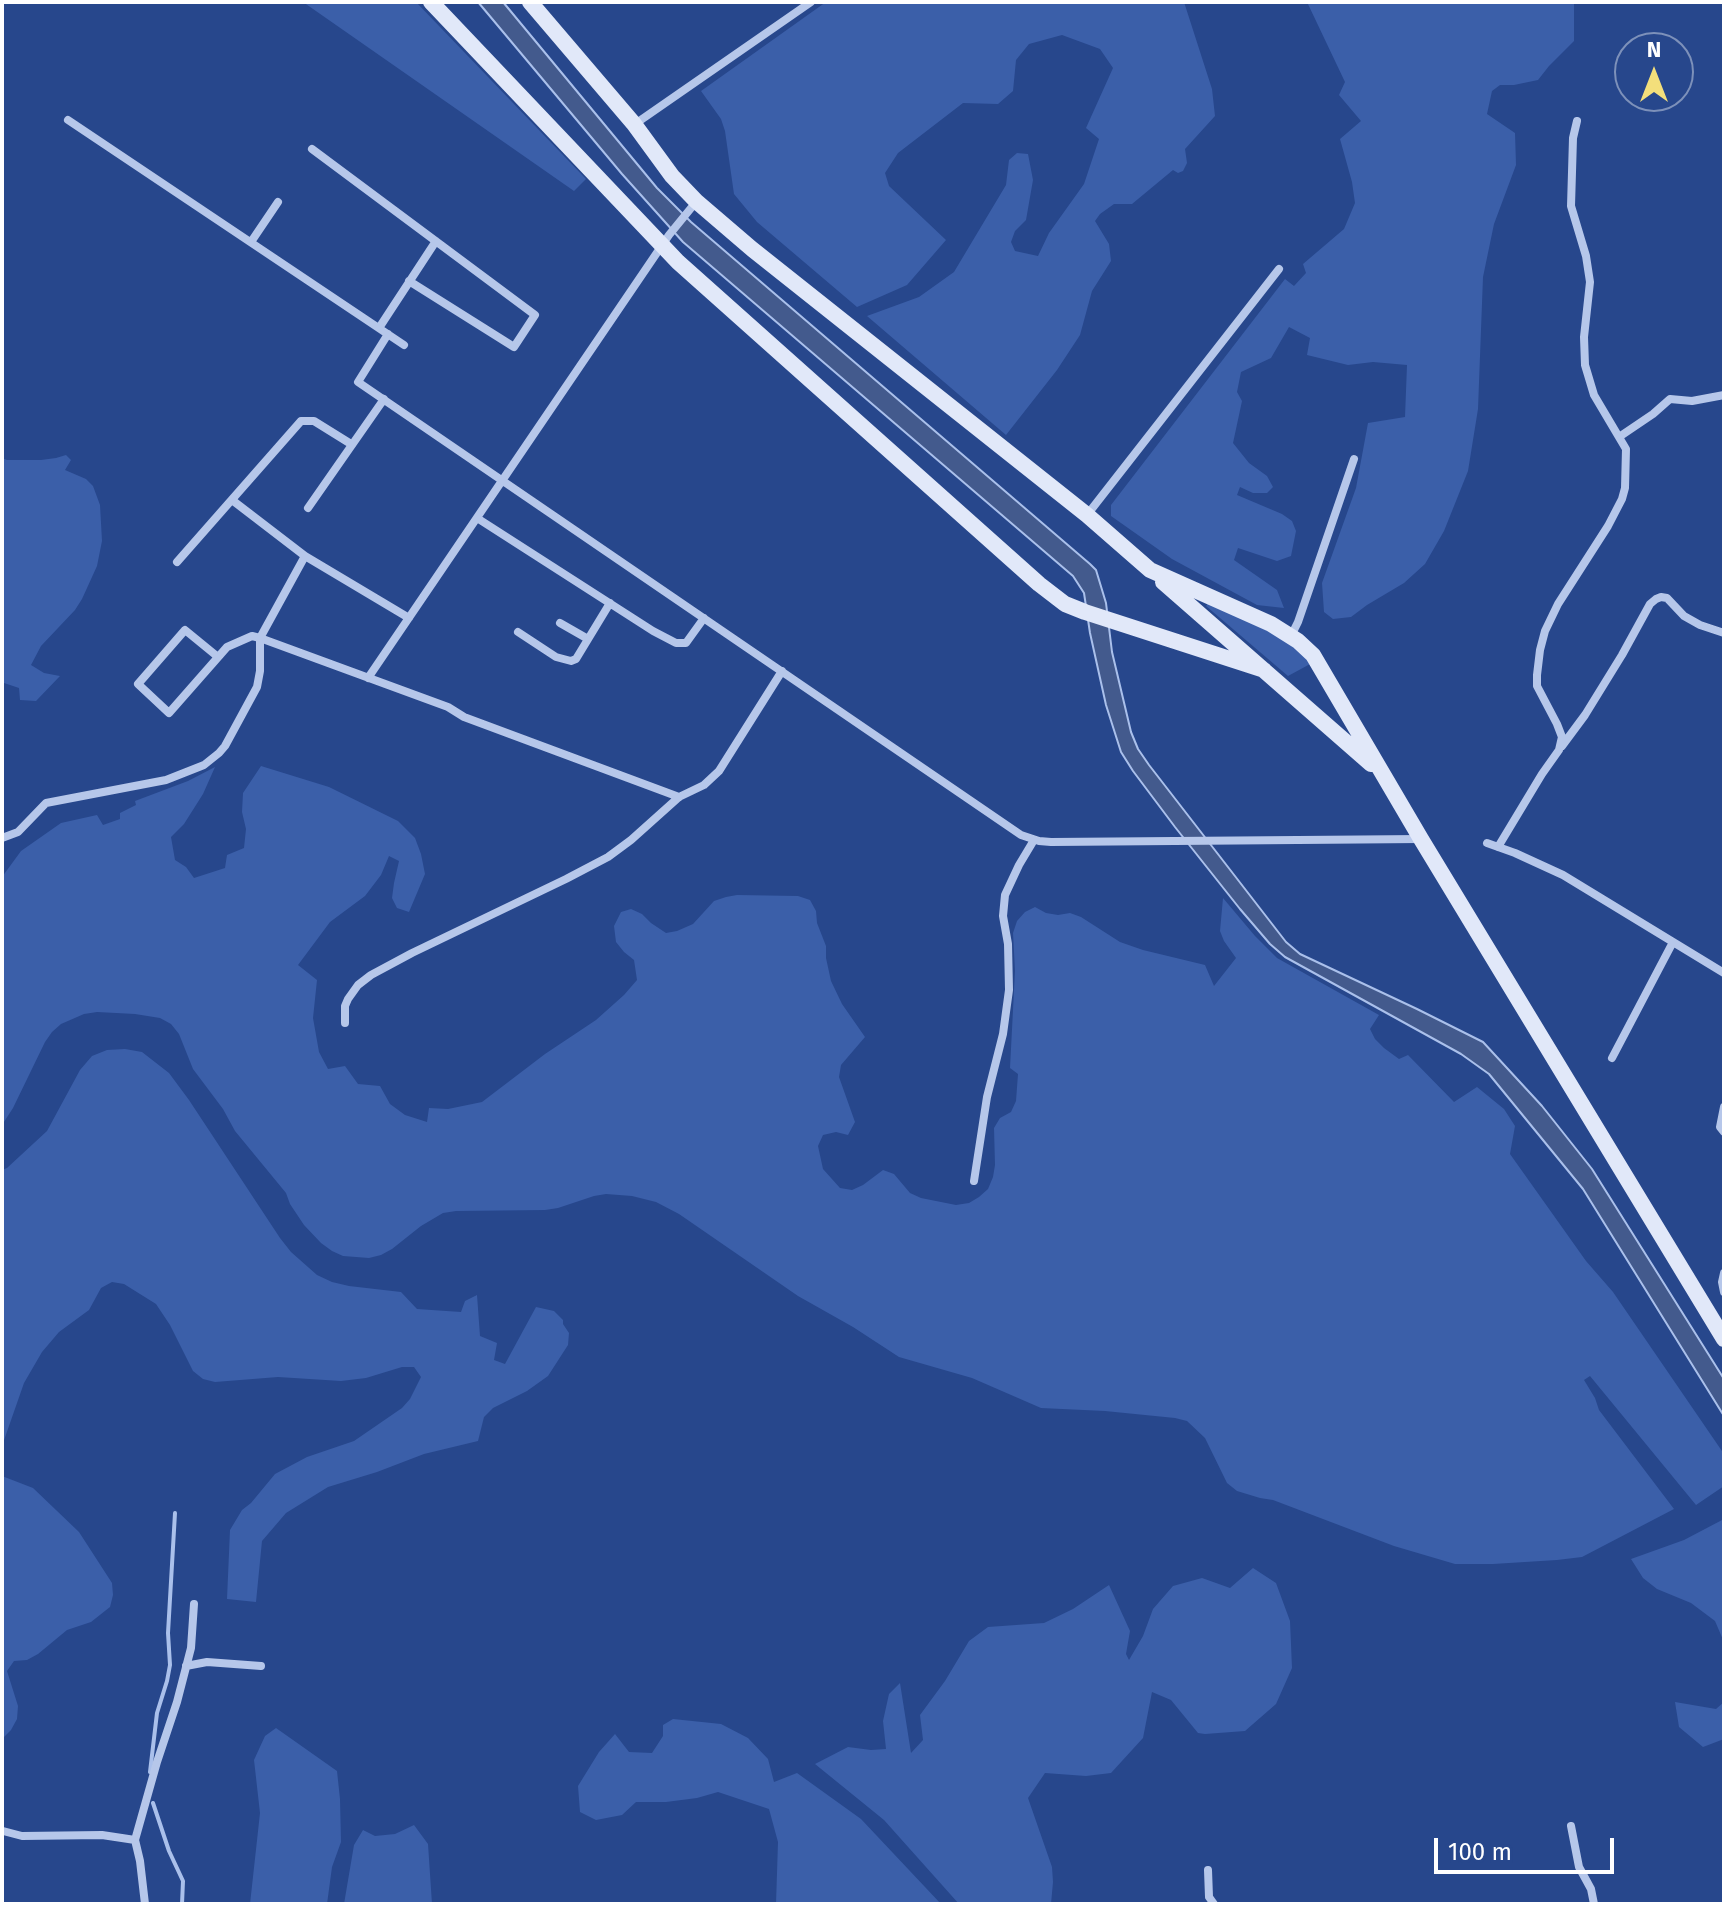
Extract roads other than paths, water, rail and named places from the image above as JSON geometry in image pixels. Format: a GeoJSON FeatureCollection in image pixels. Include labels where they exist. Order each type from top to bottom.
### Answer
{"type":"FeatureCollection","features":[{"type":"Feature","properties":{"kind":"main road"},"geometry":{"type":"LineString","coordinates":[[431,2],[665,240],[1039,584],[1065,604],[1085,612],[1264,670]]}},
{"type":"Feature","properties":{"kind":"main road"},"geometry":{"type":"LineString","coordinates":[[530,2],[634,124],[692,206],[765,259],[1087,515],[1384,775]]}},
{"type":"Feature","properties":{"kind":"main road"},"geometry":{"type":"LineString","coordinates":[[1150,570],[1271,624],[1313,655],[1724,1339]]}},
{"type":"Feature","properties":{"kind":"street"},"geometry":{"type":"LineString","coordinates":[[634,124],[811,2]]}},
{"type":"Feature","properties":{"kind":"street"},"geometry":{"type":"LineString","coordinates":[[68,120],[404,345]]}},
{"type":"Feature","properties":{"kind":"street"},"geometry":{"type":"LineString","coordinates":[[1559,750],[1562,737],[1537,686],[1540,650],[1558,604],[1622,499],[1626,462],[1626,449],[1594,395],[1585,365],[1584,337],[1590,282],[1586,256],[1571,206],[1573,138],[1577,121]]}},
{"type":"Feature","properties":{"kind":"street"},"geometry":{"type":"LineString","coordinates":[[312,149],[535,315],[514,347],[409,281]]}},
{"type":"Feature","properties":{"kind":"street"},"geometry":{"type":"LineString","coordinates":[[251,242],[278,202]]}},
{"type":"Feature","properties":{"kind":"street"},"geometry":{"type":"LineString","coordinates":[[368,678],[665,240],[692,206]]}},
{"type":"Feature","properties":{"kind":"street"},"geometry":{"type":"LineString","coordinates":[[379,328],[436,241]]}},
{"type":"Feature","properties":{"kind":"street"},"geometry":{"type":"LineString","coordinates":[[1087,515],[1279,269]]}},
{"type":"Feature","properties":{"kind":"street"},"geometry":{"type":"LineString","coordinates":[[388,334],[358,382],[1021,835],[1051,842],[1421,839]]}},
{"type":"Feature","properties":{"kind":"street"},"geometry":{"type":"LineString","coordinates":[[1619,437],[1670,399],[1692,401],[1724,395]]}},
{"type":"Feature","properties":{"kind":"street"},"geometry":{"type":"LineString","coordinates":[[308,508],[384,399]]}},
{"type":"Feature","properties":{"kind":"street"},"geometry":{"type":"LineString","coordinates":[[177,562],[301,421],[314,421],[351,444]]}},
{"type":"Feature","properties":{"kind":"street"},"geometry":{"type":"LineString","coordinates":[[1290,636],[1298,622],[1354,459]]}},
{"type":"Feature","properties":{"kind":"street"},"geometry":{"type":"LineString","coordinates":[[232,500],[305,556],[409,618]]}},
{"type":"Feature","properties":{"kind":"street"},"geometry":{"type":"LineString","coordinates":[[477,518],[676,643],[686,643],[704,618]]}},
{"type":"Feature","properties":{"kind":"street"},"geometry":{"type":"LineString","coordinates":[[2,838],[18,832],[46,803],[166,780],[204,765],[225,746],[257,687],[260,638],[305,556]]}},
{"type":"Feature","properties":{"kind":"street"},"geometry":{"type":"LineString","coordinates":[[1498,847],[1542,774],[1585,715],[1650,604],[1661,597],[1667,598],[1684,616],[1724,633]]}},
{"type":"Feature","properties":{"kind":"street"},"geometry":{"type":"LineString","coordinates":[[518,632],[556,657],[571,661],[576,659],[610,603]]}},
{"type":"Feature","properties":{"kind":"street"},"geometry":{"type":"LineString","coordinates":[[560,623],[588,639]]}},
{"type":"Feature","properties":{"kind":"street"},"geometry":{"type":"LineString","coordinates":[[218,657],[185,630],[138,684],[169,713],[227,647],[252,636],[448,707],[464,717],[679,797]]}},
{"type":"Feature","properties":{"kind":"street"},"geometry":{"type":"LineString","coordinates":[[345,1023],[348,999],[358,985],[371,975],[608,857],[679,797],[704,785],[719,771],[782,671]]}},
{"type":"Feature","properties":{"kind":"street"},"geometry":{"type":"LineString","coordinates":[[974,1181],[1009,990],[1008,944],[1003,916],[1005,895],[1034,840]]}},
{"type":"Feature","properties":{"kind":"street"},"geometry":{"type":"LineString","coordinates":[[1487,843],[1563,875],[1724,973]]}},
{"type":"Feature","properties":{"kind":"street"},"geometry":{"type":"LineString","coordinates":[[1612,1058],[1673,942]]}},
{"type":"Feature","properties":{"kind":"street"},"geometry":{"type":"LineString","coordinates":[[1724,1107],[1720,1127],[1724,1132]]}},
{"type":"Feature","properties":{"kind":"street"},"geometry":{"type":"LineString","coordinates":[[1724,1273],[1724,1292]]}},
{"type":"Feature","properties":{"kind":"street"},"geometry":{"type":"LineString","coordinates":[[145,1904],[135,1840],[191,1648],[194,1604]]}},
{"type":"Feature","properties":{"kind":"street"},"geometry":{"type":"LineString","coordinates":[[186,1666],[207,1662],[261,1666]]}},
{"type":"Feature","properties":{"kind":"street"},"geometry":{"type":"LineString","coordinates":[[1571,1826],[1579,1867],[1591,1889],[1594,1904]]}},
{"type":"Feature","properties":{"kind":"street"},"geometry":{"type":"LineString","coordinates":[[3,1831],[22,1836],[102,1835],[135,1840]]}},
{"type":"Feature","properties":{"kind":"street"},"geometry":{"type":"LineString","coordinates":[[1208,1870],[1209,1897],[1214,1904]]}},
{"type":"Feature","properties":{"kind":"waterway"},"geometry":{"type":"LineString","coordinates":[[150,1772],[157,1713],[170,1665],[168,1633],[175,1513]]}},
{"type":"Feature","properties":{"kind":"waterway"},"geometry":{"type":"LineString","coordinates":[[153,1803],[183,1881],[182,1904]]}}]}
